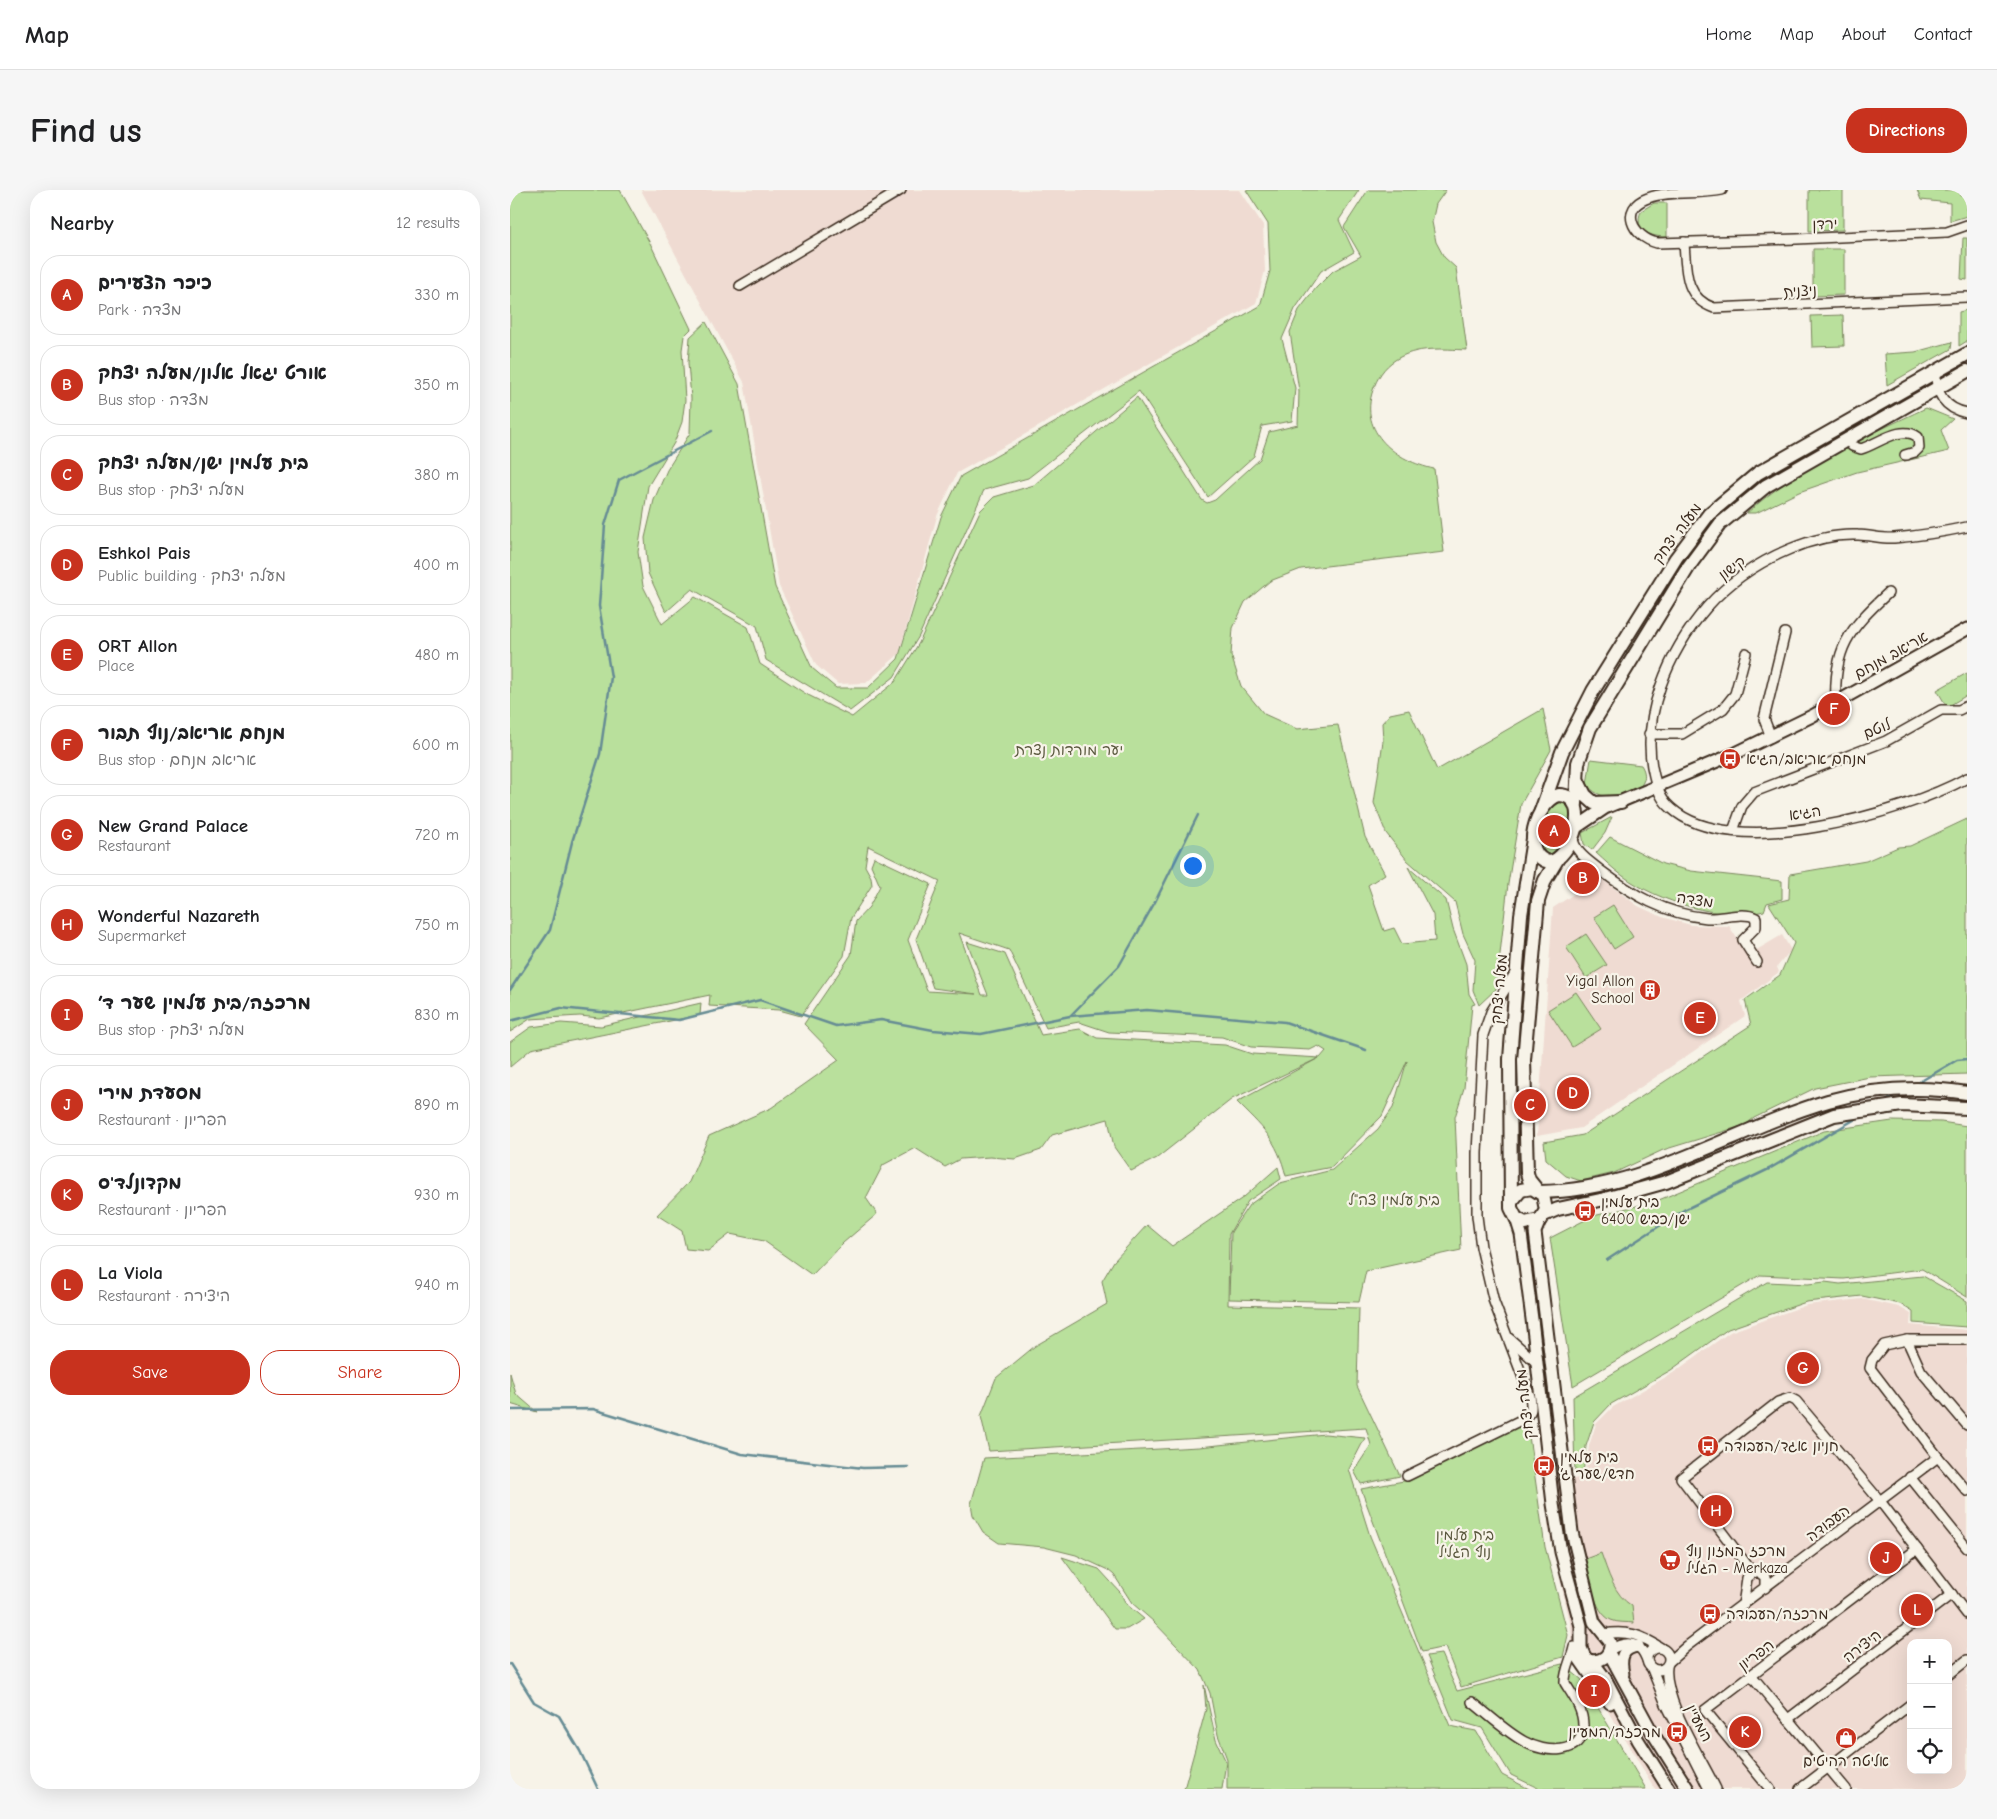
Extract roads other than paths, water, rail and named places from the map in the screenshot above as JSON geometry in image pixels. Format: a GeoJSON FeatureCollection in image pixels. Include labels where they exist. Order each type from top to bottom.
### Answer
{"type":"FeatureCollection","features":[{"type":"Feature","properties":{"kind":"main road","name":"מעלה יצחק"},"geometry":{"type":"LineString","coordinates":[[1511,1202],[1510,1059],[1521,915],[1533,839],[1562,752],[1593,691],[1676,558],[1709,514],[1758,473],[1967,354]]}},
{"type":"Feature","properties":{"kind":"main road","name":"מעלה יצחק"},"geometry":{"type":"LineString","coordinates":[[1538,1191],[1529,1180],[1527,1173],[1524,1060],[1538,901],[1545,880],[1573,833],[1577,806],[1576,776],[1585,740],[1596,715],[1689,566],[1709,537],[1732,513],[1766,486],[1967,372]]}},
{"type":"Feature","properties":{"kind":"main road"},"geometry":{"type":"LineString","coordinates":[[1576,776],[1581,789],[1589,800],[1603,804],[1616,804]]}},
{"type":"Feature","properties":{"kind":"main road"},"geometry":{"type":"LineString","coordinates":[[1541,811],[1546,802],[1559,796],[1568,797],[1577,806]]}},
{"type":"Feature","properties":{"kind":"main road"},"geometry":{"type":"LineString","coordinates":[[1533,839],[1534,851],[1540,858],[1549,862],[1559,859]]}},
{"type":"Feature","properties":{"kind":"main road"},"geometry":{"type":"LineString","coordinates":[[1967,1093],[1902,1090],[1846,1097],[1806,1108],[1686,1159],[1643,1174],[1570,1191],[1521,1190],[1511,1202],[1511,1208],[1516,1218],[1525,1223],[1558,1209],[1605,1199],[1666,1182],[1834,1115],[1902,1104],[1967,1108]]}},
{"type":"Feature","properties":{"kind":"main road"},"geometry":{"type":"LineString","coordinates":[[1538,1191],[1546,1200],[1542,1217]]}},
{"type":"Feature","properties":{"kind":"street"},"geometry":{"type":"LineString","coordinates":[[740,286],[901,190]]}},
{"type":"Feature","properties":{"kind":"street","name":"ירדן"},"geometry":{"type":"LineString","coordinates":[[1722,190],[1647,198],[1634,208],[1633,227],[1643,239],[1657,242],[1684,242],[1947,232],[1967,225]]}},
{"type":"Feature","properties":{"kind":"street","name":"ניצנית"},"geometry":{"type":"LineString","coordinates":[[1684,242],[1690,290],[1700,302],[1714,308],[1967,297]]}},
{"type":"Feature","properties":{"kind":"street"},"geometry":{"type":"LineString","coordinates":[[1936,372],[1937,388],[1949,406],[1957,411],[1967,413]]}},
{"type":"Feature","properties":{"kind":"street"},"geometry":{"type":"LineString","coordinates":[[1847,439],[1852,446],[1861,449],[1891,436],[1908,432],[1918,437],[1919,443],[1915,452],[1905,455],[1907,455]]}},
{"type":"Feature","properties":{"kind":"street","name":"קישון"},"geometry":{"type":"LineString","coordinates":[[1657,786],[1649,753],[1649,734],[1659,694],[1686,636],[1708,607],[1746,573],[1790,549],[1833,536],[1857,535],[1896,538],[1967,527]]}},
{"type":"Feature","properties":{"kind":"street"},"geometry":{"type":"LineString","coordinates":[[1836,703],[1834,676],[1846,642],[1864,616],[1888,593]]}},
{"type":"Feature","properties":{"kind":"street","name":"אריאב מנחם"},"geometry":{"type":"LineString","coordinates":[[1616,804],[1771,737],[1967,630]]}},
{"type":"Feature","properties":{"kind":"street"},"geometry":{"type":"LineString","coordinates":[[1771,737],[1764,719],[1785,633]]}},
{"type":"Feature","properties":{"kind":"street"},"geometry":{"type":"LineString","coordinates":[[1649,734],[1682,734],[1723,709],[1735,694],[1746,653]]}},
{"type":"Feature","properties":{"kind":"street","name":"לוטם"},"geometry":{"type":"LineString","coordinates":[[1733,831],[1742,806],[1754,792],[1886,741],[1941,710],[1959,710],[1967,706]]}},
{"type":"Feature","properties":{"kind":"street","name":"הגיא"},"geometry":{"type":"LineString","coordinates":[[1657,786],[1665,802],[1679,814],[1706,825],[1733,831],[1775,831],[1866,816],[1916,802],[1967,778]]}},
{"type":"Feature","properties":{"kind":"street"},"geometry":{"type":"LineString","coordinates":[[1577,806],[1589,810],[1616,804]]}},
{"type":"Feature","properties":{"kind":"street"},"geometry":{"type":"LineString","coordinates":[[1573,833],[1581,822],[1616,804]]}},
{"type":"Feature","properties":{"kind":"street","name":"מצדה"},"geometry":{"type":"LineString","coordinates":[[1573,833],[1575,848],[1588,861],[1625,889],[1660,907],[1709,918],[1749,916],[1756,918],[1756,927],[1743,940],[1757,962]]}},
{"type":"Feature","properties":{"kind":"street","name":"מצדה"},"geometry":{"type":"LineString","coordinates":[[1559,859],[1575,855],[1588,861]]}},
{"type":"Feature","properties":{"kind":"street"},"geometry":{"type":"LineString","coordinates":[[1407,1476],[1530,1415],[1532,1409],[1530,1396],[1504,1333],[1486,1272],[1477,1216],[1479,1117],[1486,1023],[1517,970]]}},
{"type":"Feature","properties":{"kind":"street","name":"מעלה יצחק"},"geometry":{"type":"LineString","coordinates":[[1542,1217],[1535,1232],[1567,1502],[1584,1585],[1594,1622],[1603,1634]]}},
{"type":"Feature","properties":{"kind":"street","name":"מעלה יצחק"},"geometry":{"type":"LineString","coordinates":[[1516,1218],[1521,1234],[1551,1491],[1561,1552],[1581,1626],[1577,1645]]}},
{"type":"Feature","properties":{"kind":"street"},"geometry":{"type":"LineString","coordinates":[[1504,1333],[1517,1347],[1537,1363]]}},
{"type":"Feature","properties":{"kind":"street"},"geometry":{"type":"LineString","coordinates":[[1967,1340],[1907,1340],[1884,1345],[1872,1360],[1870,1368],[1938,1457],[1967,1491]]}},
{"type":"Feature","properties":{"kind":"street"},"geometry":{"type":"LineString","coordinates":[[1907,1340],[1922,1371],[1967,1425]]}},
{"type":"Feature","properties":{"kind":"street"},"geometry":{"type":"LineString","coordinates":[[1753,1573],[1681,1478],[1778,1402],[1786,1398],[1796,1401],[1880,1501],[1967,1614]]}},
{"type":"Feature","properties":{"kind":"street","name":"העבודה"},"geometry":{"type":"LineString","coordinates":[[1668,1664],[1687,1646],[1938,1457]]}},
{"type":"Feature","properties":{"kind":"street"},"geometry":{"type":"LineString","coordinates":[[1910,1477],[1967,1548]]}},
{"type":"Feature","properties":{"kind":"street","name":"הפריון"},"geometry":{"type":"LineString","coordinates":[[1770,1789],[1705,1710],[1917,1549]]}},
{"type":"Feature","properties":{"kind":"street"},"geometry":{"type":"LineString","coordinates":[[1743,1605],[1747,1578],[1753,1573],[1760,1573],[1765,1577],[1765,1588]]}},
{"type":"Feature","properties":{"kind":"street","name":"היצירה"},"geometry":{"type":"LineString","coordinates":[[1788,1719],[1952,1594]]}},
{"type":"Feature","properties":{"kind":"street"},"geometry":{"type":"LineString","coordinates":[[1472,1702],[1526,1743],[1553,1750],[1565,1750],[1575,1744],[1584,1727],[1578,1704],[1565,1683],[1566,1674],[1577,1645],[1591,1632],[1603,1634],[1632,1633],[1648,1639],[1662,1649],[1668,1654],[1668,1664],[1659,1671],[1650,1665],[1650,1652],[1662,1649]]}},
{"type":"Feature","properties":{"kind":"street"},"geometry":{"type":"LineString","coordinates":[[1603,1634],[1610,1642],[1609,1651],[1652,1732],[1688,1789]]}},
{"type":"Feature","properties":{"kind":"street"},"geometry":{"type":"LineString","coordinates":[[1589,1660],[1602,1660],[1609,1651],[1625,1643],[1638,1646]]}},
{"type":"Feature","properties":{"kind":"street"},"geometry":{"type":"LineString","coordinates":[[1577,1645],[1605,1678],[1669,1789]]}},
{"type":"Feature","properties":{"kind":"street"},"geometry":{"type":"LineString","coordinates":[[1577,1645],[1580,1661],[1590,1672],[1638,1746],[1658,1772]]}},
{"type":"Feature","properties":{"kind":"street"},"geometry":{"type":"LineString","coordinates":[[1624,1680],[1621,1662],[1624,1653],[1632,1647],[1638,1646]]}},
{"type":"Feature","properties":{"kind":"street","name":"המעיין"},"geometry":{"type":"LineString","coordinates":[[1638,1646],[1644,1652],[1666,1704],[1709,1789]]}},
{"type":"Feature","properties":{"kind":"street","name":"העבודה"},"geometry":{"type":"LineString","coordinates":[[1662,1649],[1675,1650],[1687,1646]]}},
{"type":"Feature","properties":{"kind":"street"},"geometry":{"type":"LineString","coordinates":[[1952,1672],[1967,1660]]}},
{"type":"Feature","properties":{"kind":"street","name":"המעיין"},"geometry":{"type":"LineString","coordinates":[[1668,1664],[1666,1683],[1670,1695],[1716,1789]]}},
{"type":"Feature","properties":{"kind":"street"},"geometry":{"type":"LineString","coordinates":[[1566,1674],[1573,1668],[1590,1672]]}},
{"type":"Feature","properties":{"kind":"street"},"geometry":{"type":"LineString","coordinates":[[1752,1676],[1846,1789]]}},
{"type":"Feature","properties":{"kind":"street"},"geometry":{"type":"LineString","coordinates":[[1800,1789],[1907,1707]]}},
{"type":"Feature","properties":{"kind":"waterway"},"geometry":{"type":"LineString","coordinates":[[510,990],[550,930],[572,842],[600,754],[611,677],[599,606],[605,525],[619,480],[712,431]]}},
{"type":"Feature","properties":{"kind":"waterway"},"geometry":{"type":"LineString","coordinates":[[1070,1016],[1119,966],[1155,902],[1198,815]]}},
{"type":"Feature","properties":{"kind":"waterway"},"geometry":{"type":"LineString","coordinates":[[510,1021],[561,1008],[679,1020],[760,1000],[836,1026],[881,1020],[933,1030],[981,1034],[1070,1016],[1147,1010],[1285,1022],[1366,1050]]}},
{"type":"Feature","properties":{"kind":"waterway"},"geometry":{"type":"LineString","coordinates":[[1916,1084],[1957,1060],[1967,1059]]}},
{"type":"Feature","properties":{"kind":"waterway"},"geometry":{"type":"LineString","coordinates":[[1886,1101],[1896,1095]]}},
{"type":"Feature","properties":{"kind":"waterway"},"geometry":{"type":"LineString","coordinates":[[1607,1260],[1684,1210],[1769,1169],[1859,1117]]}},
{"type":"Feature","properties":{"kind":"waterway"},"geometry":{"type":"LineString","coordinates":[[510,1410],[593,1409],[742,1454],[863,1468],[908,1467]]}},
{"type":"Feature","properties":{"kind":"waterway"},"geometry":{"type":"LineString","coordinates":[[510,1664],[534,1702],[559,1716],[580,1751],[598,1789]]}},
{"type":"Feature","properties":{"kind":"place","name":"מנחם אריאב/נוף תבור"},"geometry":{"type":"Point","coordinates":[1834,709]}},
{"type":"Feature","properties":{"kind":"place","name":"מנחם אריאב/הגיא"},"geometry":{"type":"Point","coordinates":[1730,759]}},
{"type":"Feature","properties":{"kind":"place","name":"כיכר הצעירים"},"geometry":{"type":"Point","coordinates":[1554,831]}},
{"type":"Feature","properties":{"kind":"place","name":"אורט יגאל אלון/מעלה יצחק"},"geometry":{"type":"Point","coordinates":[1583,878]}},
{"type":"Feature","properties":{"kind":"place","name":"Yigal Allon School"},"geometry":{"type":"Point","coordinates":[1650,990]}},
{"type":"Feature","properties":{"kind":"place","name":"ORT Allon"},"geometry":{"type":"Point","coordinates":[1700,1018]}},
{"type":"Feature","properties":{"kind":"place","name":"Eshkol Pais"},"geometry":{"type":"Point","coordinates":[1573,1093]}},
{"type":"Feature","properties":{"kind":"place","name":"בית עלמין ישן/מעלה יצחק"},"geometry":{"type":"Point","coordinates":[1530,1105]}},
{"type":"Feature","properties":{"kind":"place","name":"בית עלמין ישן/כביש 6400"},"geometry":{"type":"Point","coordinates":[1585,1211]}},
{"type":"Feature","properties":{"kind":"place","name":"New Grand Palace"},"geometry":{"type":"Point","coordinates":[1803,1368]}},
{"type":"Feature","properties":{"kind":"place","name":"חניון אגד/העבודה"},"geometry":{"type":"Point","coordinates":[1708,1446]}},
{"type":"Feature","properties":{"kind":"place","name":"בית עלמין חדש/שער ג׳"},"geometry":{"type":"Point","coordinates":[1544,1466]}},
{"type":"Feature","properties":{"kind":"place","name":"Wonderful Nazareth"},"geometry":{"type":"Point","coordinates":[1716,1511]}},
{"type":"Feature","properties":{"kind":"place","name":"מסעדת מירי"},"geometry":{"type":"Point","coordinates":[1886,1558]}},
{"type":"Feature","properties":{"kind":"place","name":"מרכז המזון נוף הגליל - Merkaza"},"geometry":{"type":"Point","coordinates":[1670,1560]}},
{"type":"Feature","properties":{"kind":"place","name":"La Viola"},"geometry":{"type":"Point","coordinates":[1917,1610]}},
{"type":"Feature","properties":{"kind":"place","name":"מרכזה/העבודה"},"geometry":{"type":"Point","coordinates":[1710,1614]}},
{"type":"Feature","properties":{"kind":"place","name":"מרכזה/בית עלמין שער ד׳"},"geometry":{"type":"Point","coordinates":[1594,1691]}},
{"type":"Feature","properties":{"kind":"place","name":"מרכזה/המעיין"},"geometry":{"type":"Point","coordinates":[1677,1732]}},
{"type":"Feature","properties":{"kind":"place","name":"מקדונלד'ס"},"geometry":{"type":"Point","coordinates":[1745,1732]}},
{"type":"Feature","properties":{"kind":"place","name":"אליטה רהיטים"},"geometry":{"type":"Point","coordinates":[1846,1738]}},
{"type":"Feature","properties":{"kind":"park label","name":"יער מורדות נצרת"},"geometry":{"type":"Point","coordinates":[1069,750]}},
{"type":"Feature","properties":{"kind":"park label","name":"בית עלמין צה\"ל"},"geometry":{"type":"Point","coordinates":[1394,1200]}},
{"type":"Feature","properties":{"kind":"park label","name":"בית עלמין נוף הגליל"},"geometry":{"type":"Point","coordinates":[1465,1544]}}]}
